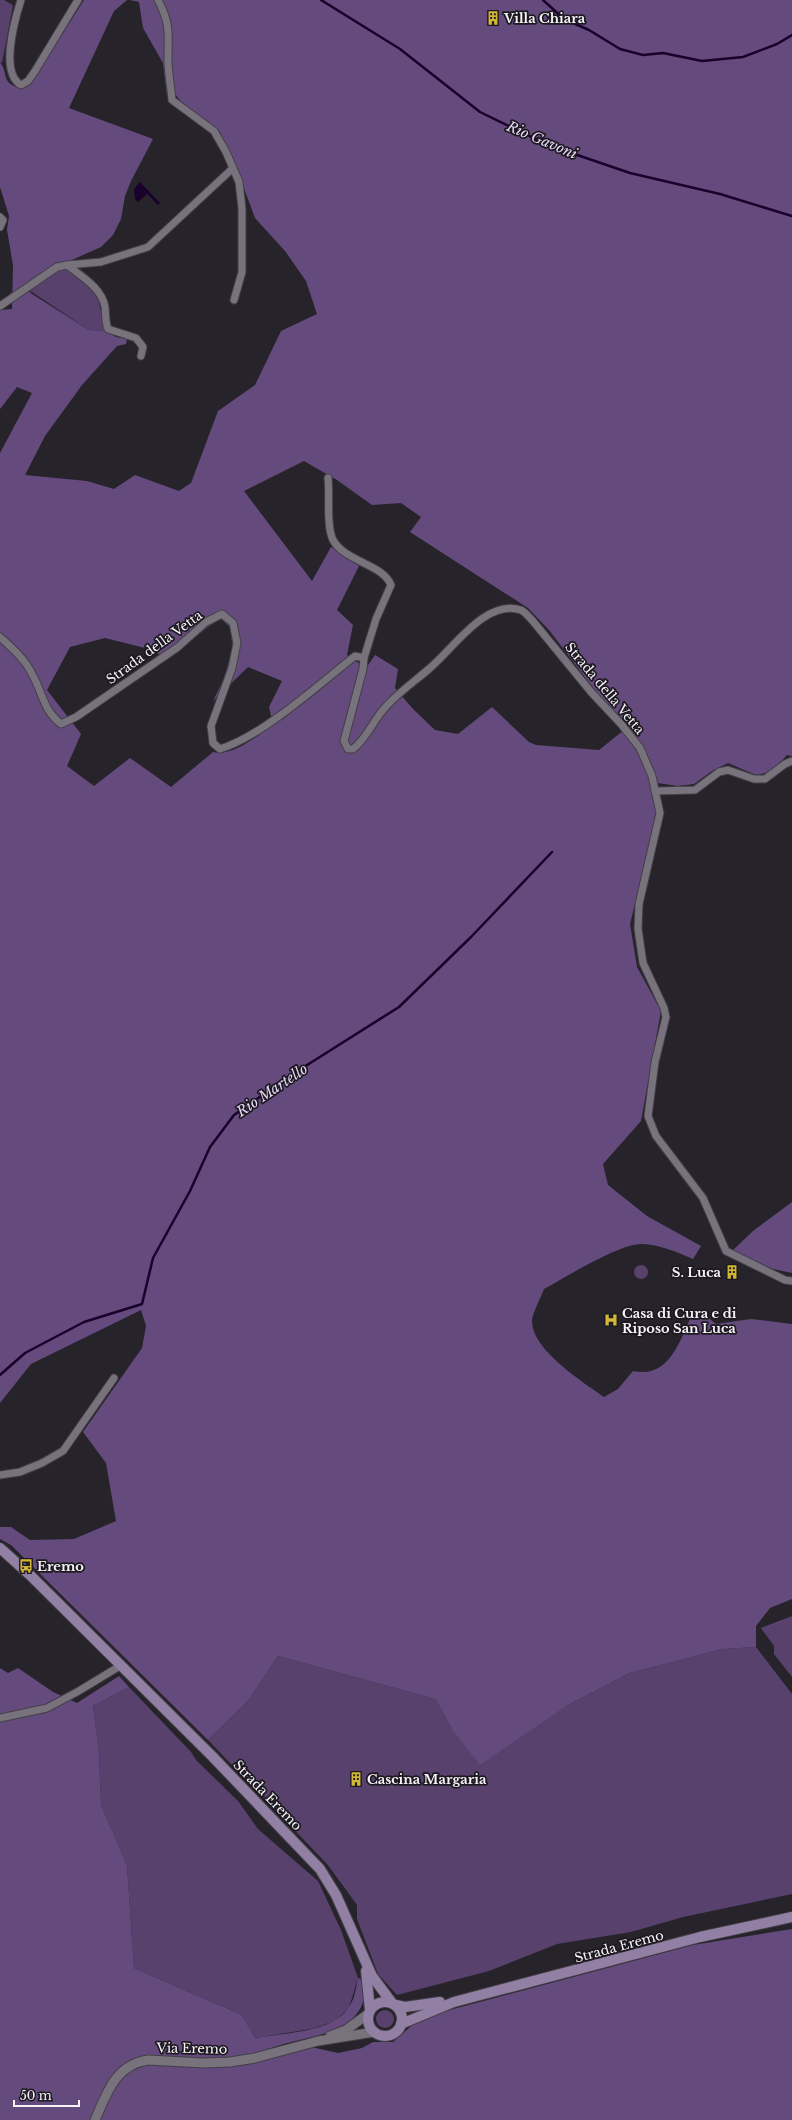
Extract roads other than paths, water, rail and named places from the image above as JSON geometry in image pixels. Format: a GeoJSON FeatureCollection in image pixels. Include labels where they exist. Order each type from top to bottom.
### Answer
{"type":"FeatureCollection","features":[{"type":"Feature","properties":{"kind":"main road","name":"Strada Eremo"},"geometry":{"type":"LineString","coordinates":[[0,1548],[30,1574],[120,1666],[212,1756],[320,1869],[339,1901],[366,1965],[378,1986],[394,2004],[405,2007],[447,2001],[454,2002]]}},
{"type":"Feature","properties":{"kind":"main road","name":"Strada Eremo"},"geometry":{"type":"LineString","coordinates":[[402,2024],[454,2002],[700,1937],[792,1917]]}},
{"type":"Feature","properties":{"kind":"main road","name":"Strada Eremo"},"geometry":{"type":"LineString","coordinates":[[366,1965],[369,2012]]}},
{"type":"Feature","properties":{"kind":"main road"},"geometry":{"type":"LineString","coordinates":[[377,2003],[394,2004],[401,2013],[402,2024],[395,2033],[390,2035],[384,2036],[374,2032],[368,2023],[369,2012],[377,2003]]}},
{"type":"Feature","properties":{"kind":"street"},"geometry":{"type":"LineString","coordinates":[[21,0],[10,41],[6,66],[8,75],[14,82],[21,85],[28,81],[78,0]]}},
{"type":"Feature","properties":{"kind":"street"},"geometry":{"type":"LineString","coordinates":[[158,0],[166,14],[170,31],[168,59],[172,100],[214,131],[226,152],[238,182],[242,238],[242,272],[234,300]]}},
{"type":"Feature","properties":{"kind":"street"},"geometry":{"type":"LineString","coordinates":[[0,306],[57,268],[67,265],[101,262],[148,247],[232,169]]}},
{"type":"Feature","properties":{"kind":"street"},"geometry":{"type":"LineString","coordinates":[[0,218],[3,220],[0,227]]}},
{"type":"Feature","properties":{"kind":"street"},"geometry":{"type":"LineString","coordinates":[[67,265],[100,293],[105,306],[105,321],[108,329],[136,338],[143,347],[141,356]]}},
{"type":"Feature","properties":{"kind":"street","name":"Strada della Vetta"},"geometry":{"type":"LineString","coordinates":[[328,478],[330,497],[328,522],[334,540],[344,552],[381,573],[389,580],[391,585],[376,619],[364,658],[363,669],[344,736],[344,745],[348,749],[353,749],[359,744],[383,710],[437,662],[473,625],[492,613],[508,609],[522,610],[532,620],[591,692],[621,724],[640,748],[652,776],[660,817],[639,904],[638,918],[643,963],[664,1008],[666,1017],[655,1062],[648,1105],[649,1122],[656,1136],[703,1198],[726,1252],[785,1280],[792,1281]]}},
{"type":"Feature","properties":{"kind":"street","name":"Strada della Vetta"},"geometry":{"type":"LineString","coordinates":[[0,637],[18,653],[32,673],[50,716],[60,724],[76,717],[178,647],[206,622],[222,614],[234,623],[237,643],[232,668],[211,726],[213,743],[220,749],[232,745],[272,720],[355,656],[364,658]]}},
{"type":"Feature","properties":{"kind":"street"},"geometry":{"type":"LineString","coordinates":[[655,790],[695,790],[718,772],[728,770],[754,779],[765,779],[785,764],[792,761]]}},
{"type":"Feature","properties":{"kind":"street"},"geometry":{"type":"LineString","coordinates":[[0,1475],[20,1472],[42,1463],[64,1451],[114,1378]]}},
{"type":"Feature","properties":{"kind":"street"},"geometry":{"type":"LineString","coordinates":[[0,1718],[47,1708],[120,1666]]}},
{"type":"Feature","properties":{"kind":"street","name":"Via Eremo"},"geometry":{"type":"LineString","coordinates":[[318,2041],[346,2030],[369,2012]]}},
{"type":"Feature","properties":{"kind":"street","name":"Via Eremo"},"geometry":{"type":"LineString","coordinates":[[95,2120],[110,2084],[128,2067],[139,2062],[148,2060],[204,2063],[230,2062],[255,2058],[318,2041],[374,2032]]}},
{"type":"Feature","properties":{"kind":"waterway","name":"Rio Gavoni"},"geometry":{"type":"LineString","coordinates":[[321,0],[400,49],[480,112],[548,145],[630,173],[720,194],[792,216]]}},
{"type":"Feature","properties":{"kind":"waterway"},"geometry":{"type":"LineString","coordinates":[[543,0],[564,19],[589,30],[620,49],[643,55],[663,53],[702,61],[743,57],[777,44],[792,35]]}},
{"type":"Feature","properties":{"kind":"waterway","name":"Rio Martello"},"geometry":{"type":"LineString","coordinates":[[0,1375],[25,1353],[84,1322],[142,1304],[153,1258],[190,1191],[210,1147],[234,1115],[296,1072],[399,1007],[471,937],[552,852]]}},
{"type":"Feature","properties":{"kind":"place","name":"Villa Chiara"},"geometry":{"type":"Point","coordinates":[493,18]}},
{"type":"Feature","properties":{"kind":"place","name":"S. Luca"},"geometry":{"type":"Point","coordinates":[732,1272]}},
{"type":"Feature","properties":{"kind":"place","name":"Casa di Cura e di Riposo San Luca"},"geometry":{"type":"Point","coordinates":[611,1320]}},
{"type":"Feature","properties":{"kind":"place","name":"Eremo"},"geometry":{"type":"Point","coordinates":[26,1566]}},
{"type":"Feature","properties":{"kind":"place","name":"Cascina Margaria"},"geometry":{"type":"Point","coordinates":[356,1779]}}]}
